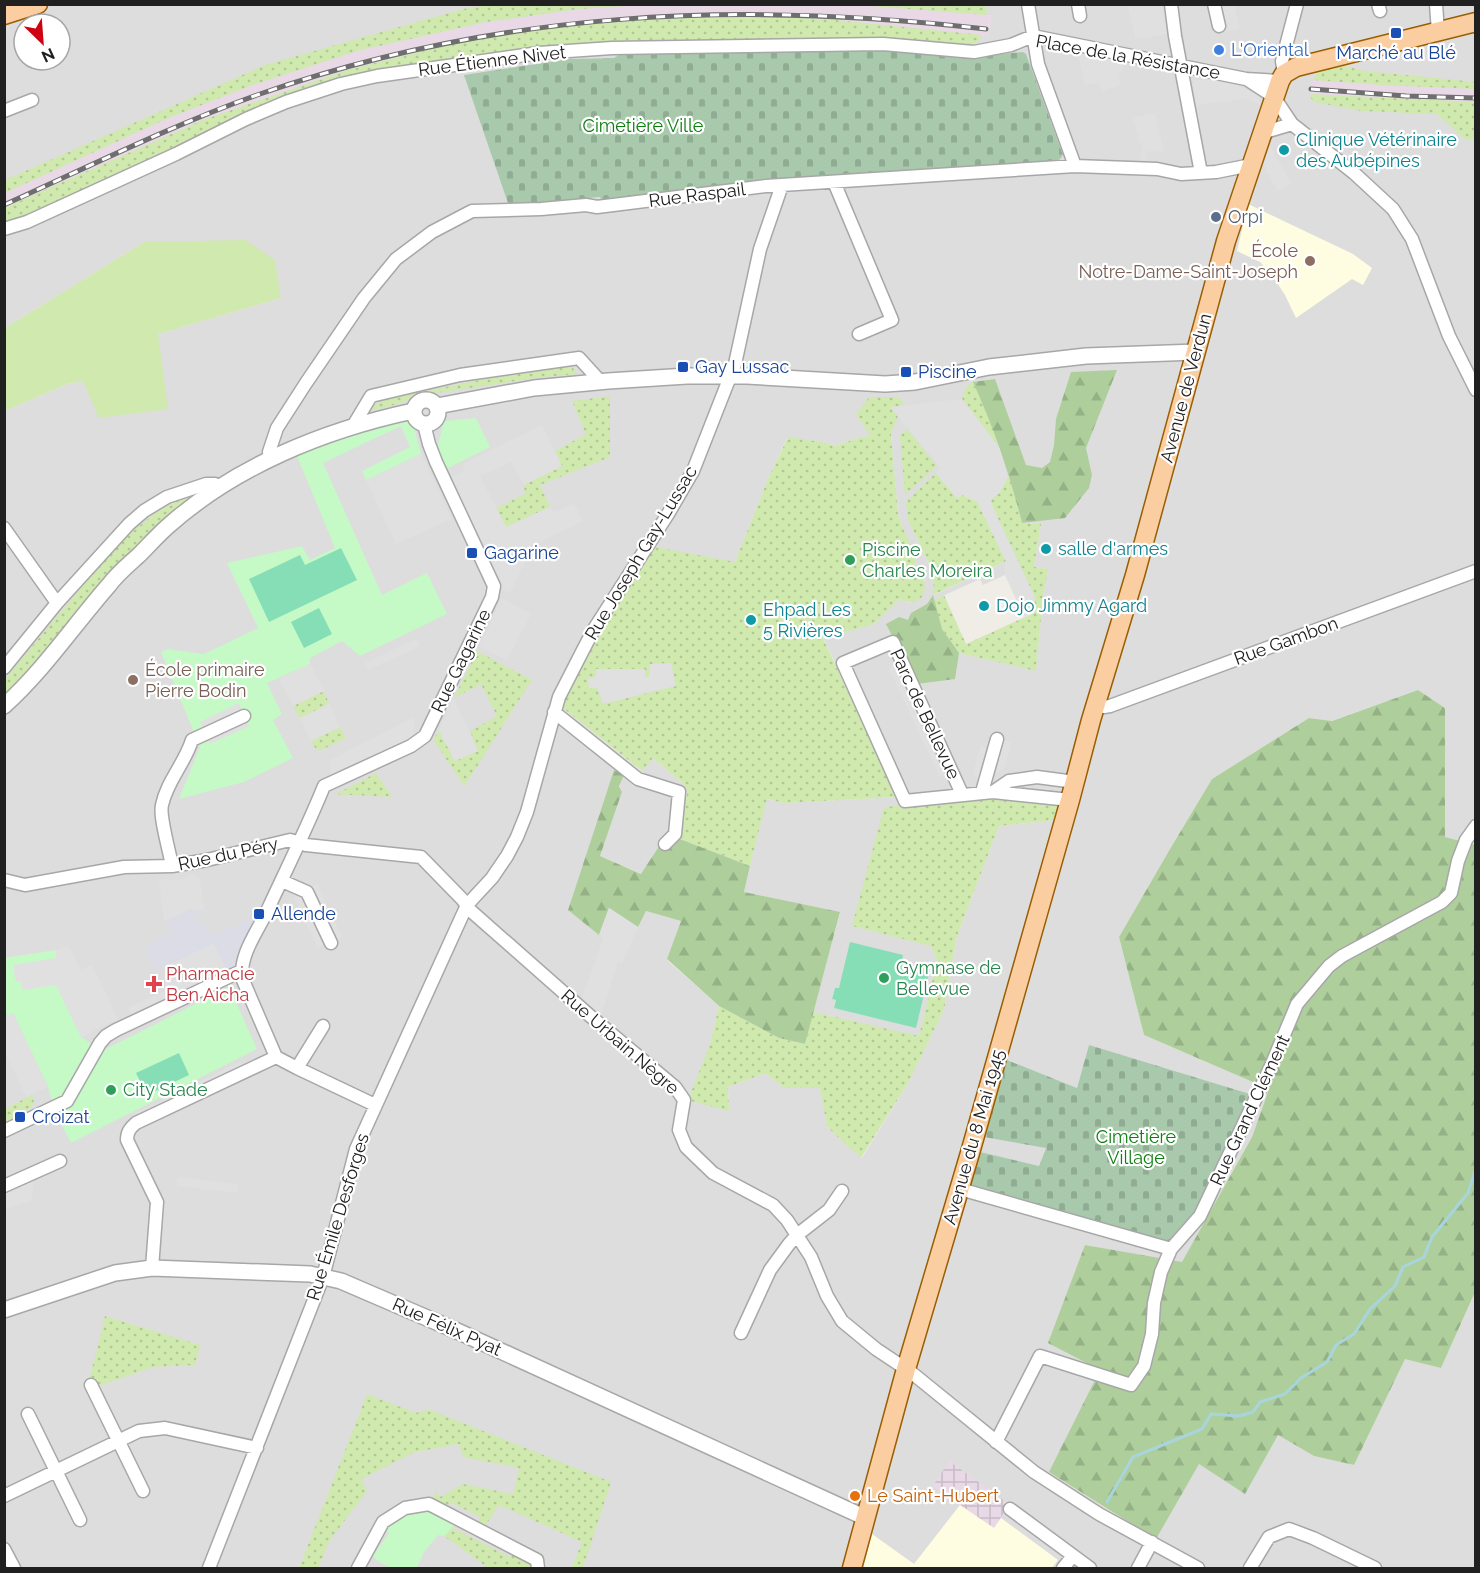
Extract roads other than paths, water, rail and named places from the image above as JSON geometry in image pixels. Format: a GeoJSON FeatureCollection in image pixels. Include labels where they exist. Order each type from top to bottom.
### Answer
{"type":"FeatureCollection","features":[{"type":"Feature","properties":{"kind":"main road"},"geometry":{"type":"LineString","coordinates":[[4,15],[38,4]]}},
{"type":"Feature","properties":{"kind":"main road"},"geometry":{"type":"LineString","coordinates":[[1279,84],[1296,67],[1476,22]]}},
{"type":"Feature","properties":{"kind":"main road","name":"Avenue de Verdun"},"geometry":{"type":"LineString","coordinates":[[1096,705],[1135,575],[1226,242],[1279,84]]}},
{"type":"Feature","properties":{"kind":"main road","name":"Avenue du 8 Mai 1945"},"geometry":{"type":"LineString","coordinates":[[852,1569],[906,1369],[960,1189],[1096,705]]}},
{"type":"Feature","properties":{"kind":"street"},"geometry":{"type":"LineString","coordinates":[[1028,4],[1038,64],[1075,166]]}},
{"type":"Feature","properties":{"kind":"street"},"geometry":{"type":"LineString","coordinates":[[1171,4],[1201,173]]}},
{"type":"Feature","properties":{"kind":"street"},"geometry":{"type":"LineString","coordinates":[[1214,4],[1219,26]]}},
{"type":"Feature","properties":{"kind":"street"},"geometry":{"type":"LineString","coordinates":[[1297,4],[1282,60],[1279,84],[1292,124],[1354,172],[1393,209],[1412,239],[1449,336],[1476,390]]}},
{"type":"Feature","properties":{"kind":"street"},"geometry":{"type":"LineString","coordinates":[[1436,4],[1438,32]]}},
{"type":"Feature","properties":{"kind":"street","name":"Place de la Résistance"},"geometry":{"type":"LineString","coordinates":[[1011,45],[1033,36],[1279,84]]}},
{"type":"Feature","properties":{"kind":"street","name":"Rue Étienne Nivet"},"geometry":{"type":"LineString","coordinates":[[4,229],[27,222],[286,102],[341,84],[377,76],[539,53],[612,48],[883,44],[974,52],[1011,45]]}},
{"type":"Feature","properties":{"kind":"street"},"geometry":{"type":"LineString","coordinates":[[4,111],[32,99]]}},
{"type":"Feature","properties":{"kind":"street"},"geometry":{"type":"LineString","coordinates":[[1262,133],[1292,124]]}},
{"type":"Feature","properties":{"kind":"street","name":"Rue Raspail"},"geometry":{"type":"LineString","coordinates":[[270,459],[269,452],[278,428],[364,298],[396,259],[432,232],[472,211],[586,205],[597,207],[782,185],[1075,166],[1157,169],[1181,174],[1216,172],[1251,165]]}},
{"type":"Feature","properties":{"kind":"street"},"geometry":{"type":"LineString","coordinates":[[834,182],[892,320],[858,334]]}},
{"type":"Feature","properties":{"kind":"street","name":"Rue Joseph Gay-Lussac"},"geometry":{"type":"LineString","coordinates":[[467,905],[492,878],[517,837],[527,812],[559,697],[594,629],[693,471],[731,376],[760,249],[782,185]]}},
{"type":"Feature","properties":{"kind":"street"},"geometry":{"type":"LineString","coordinates":[[436,406],[534,388],[600,381],[731,376],[885,384],[915,382],[989,367],[1086,356],[1196,352]]}},
{"type":"Feature","properties":{"kind":"street"},"geometry":{"type":"LineString","coordinates":[[353,426],[372,396],[460,375],[579,358],[600,381]]}},
{"type":"Feature","properties":{"kind":"street"},"geometry":{"type":"LineString","coordinates":[[421,400],[428,400],[436,406],[438,410],[436,418],[431,423],[424,424],[415,419],[413,411],[421,400]]}},
{"type":"Feature","properties":{"kind":"street"},"geometry":{"type":"LineString","coordinates":[[4,706],[40,669],[110,583],[168,526],[221,487],[270,459],[353,426],[413,411]]}},
{"type":"Feature","properties":{"kind":"street","name":"Rue Gagarine"},"geometry":{"type":"LineString","coordinates":[[242,972],[244,957],[324,786],[411,746],[425,736],[492,597],[494,586],[436,462],[424,424]]}},
{"type":"Feature","properties":{"kind":"street"},"geometry":{"type":"LineString","coordinates":[[4,668],[57,603],[124,528],[144,511],[166,497],[207,484],[221,487]]}},
{"type":"Feature","properties":{"kind":"street"},"geometry":{"type":"LineString","coordinates":[[4,528],[57,603]]}},
{"type":"Feature","properties":{"kind":"street","name":"Rue Gambon"},"geometry":{"type":"LineString","coordinates":[[1096,705],[1110,706],[1476,571]]}},
{"type":"Feature","properties":{"kind":"street","name":"Parc de Bellevue"},"geometry":{"type":"LineString","coordinates":[[962,795],[893,642],[843,663],[905,801],[962,795],[988,792],[1070,800]]}},
{"type":"Feature","properties":{"kind":"street"},"geometry":{"type":"LineString","coordinates":[[554,712],[638,779],[679,792],[675,834],[665,844]]}},
{"type":"Feature","properties":{"kind":"street"},"geometry":{"type":"LineString","coordinates":[[172,867],[161,807],[170,781],[192,740],[244,716]]}},
{"type":"Feature","properties":{"kind":"street","name":"Parc de Bellevue"},"geometry":{"type":"LineString","coordinates":[[988,792],[998,739]]}},
{"type":"Feature","properties":{"kind":"street","name":"Parc de Bellevue"},"geometry":{"type":"LineString","coordinates":[[988,792],[1009,781],[1037,777],[1075,782]]}},
{"type":"Feature","properties":{"kind":"street","name":"Rue Grand Clément"},"geometry":{"type":"LineString","coordinates":[[996,1442],[1040,1356],[1131,1385],[1144,1366],[1152,1334],[1154,1303],[1161,1272],[1171,1250],[1200,1216],[1280,1046],[1297,1004],[1329,966],[1342,956],[1442,902],[1451,892],[1458,861],[1466,840],[1476,826]]}},
{"type":"Feature","properties":{"kind":"street","name":"Rue du Péry"},"geometry":{"type":"LineString","coordinates":[[4,880],[25,885],[124,867],[172,867],[290,840],[298,843],[421,857],[467,905]]}},
{"type":"Feature","properties":{"kind":"street"},"geometry":{"type":"LineString","coordinates":[[282,880],[307,892],[331,943]]}},
{"type":"Feature","properties":{"kind":"street","name":"Rue Émile Desforges"},"geometry":{"type":"LineString","coordinates":[[209,1569],[323,1277],[356,1149],[467,905]]}},
{"type":"Feature","properties":{"kind":"street","name":"Rue Urbain Nègre"},"geometry":{"type":"LineString","coordinates":[[467,905],[589,1015],[675,1087],[684,1100],[679,1130],[686,1147],[713,1173],[773,1205],[787,1220],[811,1257],[827,1296],[842,1321],[876,1349],[906,1369],[1034,1472],[1089,1508],[1198,1569]]}},
{"type":"Feature","properties":{"kind":"street"},"geometry":{"type":"LineString","coordinates":[[4,1131],[67,1101],[106,1036],[242,972],[242,978],[276,1057],[375,1105]]}},
{"type":"Feature","properties":{"kind":"street"},"geometry":{"type":"LineString","coordinates":[[297,1068],[323,1026]]}},
{"type":"Feature","properties":{"kind":"street"},"geometry":{"type":"LineString","coordinates":[[152,1268],[157,1202],[127,1140],[128,1131],[136,1123],[276,1057]]}},
{"type":"Feature","properties":{"kind":"street"},"geometry":{"type":"LineString","coordinates":[[4,1186],[60,1161]]}},
{"type":"Feature","properties":{"kind":"street"},"geometry":{"type":"LineString","coordinates":[[960,1189],[1171,1250]]}},
{"type":"Feature","properties":{"kind":"street"},"geometry":{"type":"LineString","coordinates":[[741,1333],[770,1270],[797,1235],[829,1210],[842,1191]]}},
{"type":"Feature","properties":{"kind":"street","name":"Rue Félix Pyat"},"geometry":{"type":"LineString","coordinates":[[4,1310],[115,1273],[152,1268],[310,1274],[341,1281],[455,1330],[866,1518]]}},
{"type":"Feature","properties":{"kind":"street"},"geometry":{"type":"LineString","coordinates":[[91,1385],[143,1491]]}},
{"type":"Feature","properties":{"kind":"street"},"geometry":{"type":"LineString","coordinates":[[28,1414],[80,1520]]}},
{"type":"Feature","properties":{"kind":"street"},"geometry":{"type":"LineString","coordinates":[[4,1496],[139,1431],[165,1428],[257,1448]]}},
{"type":"Feature","properties":{"kind":"street"},"geometry":{"type":"LineString","coordinates":[[358,1569],[383,1522],[405,1508],[429,1504],[537,1560],[538,1569]]}},
{"type":"Feature","properties":{"kind":"street"},"geometry":{"type":"LineString","coordinates":[[1010,1509],[1090,1569]]}},
{"type":"Feature","properties":{"kind":"street"},"geometry":{"type":"LineString","coordinates":[[1250,1569],[1269,1537],[1289,1529],[1313,1538],[1375,1569]]}},
{"type":"Feature","properties":{"kind":"street"},"geometry":{"type":"LineString","coordinates":[[1138,1569],[1152,1542]]}},
{"type":"Feature","properties":{"kind":"street"},"geometry":{"type":"LineString","coordinates":[[4,1549],[14,1569]]}},
{"type":"Feature","properties":{"kind":"street"},"geometry":{"type":"LineString","coordinates":[[1063,1569],[1073,1556]]}},
{"type":"Feature","properties":{"kind":"waterway"},"geometry":{"type":"LineString","coordinates":[[1107,1502],[1133,1457],[1202,1429],[1211,1414],[1239,1416],[1253,1412],[1260,1402],[1285,1394],[1301,1378],[1327,1362],[1336,1345],[1354,1334],[1370,1309],[1395,1286],[1403,1267],[1424,1257],[1432,1237],[1468,1193],[1476,1168]]}},
{"type":"Feature","properties":{"kind":"railway"},"geometry":{"type":"LineString","coordinates":[[4,205],[161,133],[257,95],[347,67],[437,45],[527,30],[618,20],[709,15],[800,15],[893,20],[986,29]]}},
{"type":"Feature","properties":{"kind":"railway"},"geometry":{"type":"LineString","coordinates":[[1311,89],[1406,96],[1476,98]]}},
{"type":"Feature","properties":{"kind":"place","name":"Marché au Blé"},"geometry":{"type":"Point","coordinates":[1396,33]}},
{"type":"Feature","properties":{"kind":"place","name":"L'Oriental"},"geometry":{"type":"Point","coordinates":[1219,50]}},
{"type":"Feature","properties":{"kind":"place","name":"Clinique Vétérinaire des Aubépines"},"geometry":{"type":"Point","coordinates":[1284,150]}},
{"type":"Feature","properties":{"kind":"place","name":"Orpi"},"geometry":{"type":"Point","coordinates":[1216,217]}},
{"type":"Feature","properties":{"kind":"place","name":"École Notre-Dame-Saint-Joseph"},"geometry":{"type":"Point","coordinates":[1310,261]}},
{"type":"Feature","properties":{"kind":"place","name":"Gay Lussac"},"geometry":{"type":"Point","coordinates":[683,367]}},
{"type":"Feature","properties":{"kind":"place","name":"Piscine"},"geometry":{"type":"Point","coordinates":[906,372]}},
{"type":"Feature","properties":{"kind":"place","name":"salle d'armes"},"geometry":{"type":"Point","coordinates":[1046,549]}},
{"type":"Feature","properties":{"kind":"place","name":"Gagarine"},"geometry":{"type":"Point","coordinates":[472,553]}},
{"type":"Feature","properties":{"kind":"place","name":"Piscine Charles Moreira"},"geometry":{"type":"Point","coordinates":[850,560]}},
{"type":"Feature","properties":{"kind":"place","name":"Dojo Jimmy Agard"},"geometry":{"type":"Point","coordinates":[984,606]}},
{"type":"Feature","properties":{"kind":"place","name":"Ehpad Les 5 Rivières"},"geometry":{"type":"Point","coordinates":[751,620]}},
{"type":"Feature","properties":{"kind":"place","name":"École primaire Pierre Bodin"},"geometry":{"type":"Point","coordinates":[133,680]}},
{"type":"Feature","properties":{"kind":"place","name":"Allende"},"geometry":{"type":"Point","coordinates":[259,914]}},
{"type":"Feature","properties":{"kind":"place","name":"Gymnase de Bellevue"},"geometry":{"type":"Point","coordinates":[884,978]}},
{"type":"Feature","properties":{"kind":"place","name":"Pharmacie Ben Aicha"},"geometry":{"type":"Point","coordinates":[154,984]}},
{"type":"Feature","properties":{"kind":"place","name":"City Stade"},"geometry":{"type":"Point","coordinates":[111,1090]}},
{"type":"Feature","properties":{"kind":"place","name":"Croizat"},"geometry":{"type":"Point","coordinates":[20,1117]}},
{"type":"Feature","properties":{"kind":"place","name":"Le Saint-Hubert"},"geometry":{"type":"Point","coordinates":[855,1496]}},
{"type":"Feature","properties":{"kind":"park label","name":"Cimetière Ville"},"geometry":{"type":"Point","coordinates":[643,126]}},
{"type":"Feature","properties":{"kind":"park label","name":"Cimetière Village"},"geometry":{"type":"Point","coordinates":[1136,1147]}}]}
